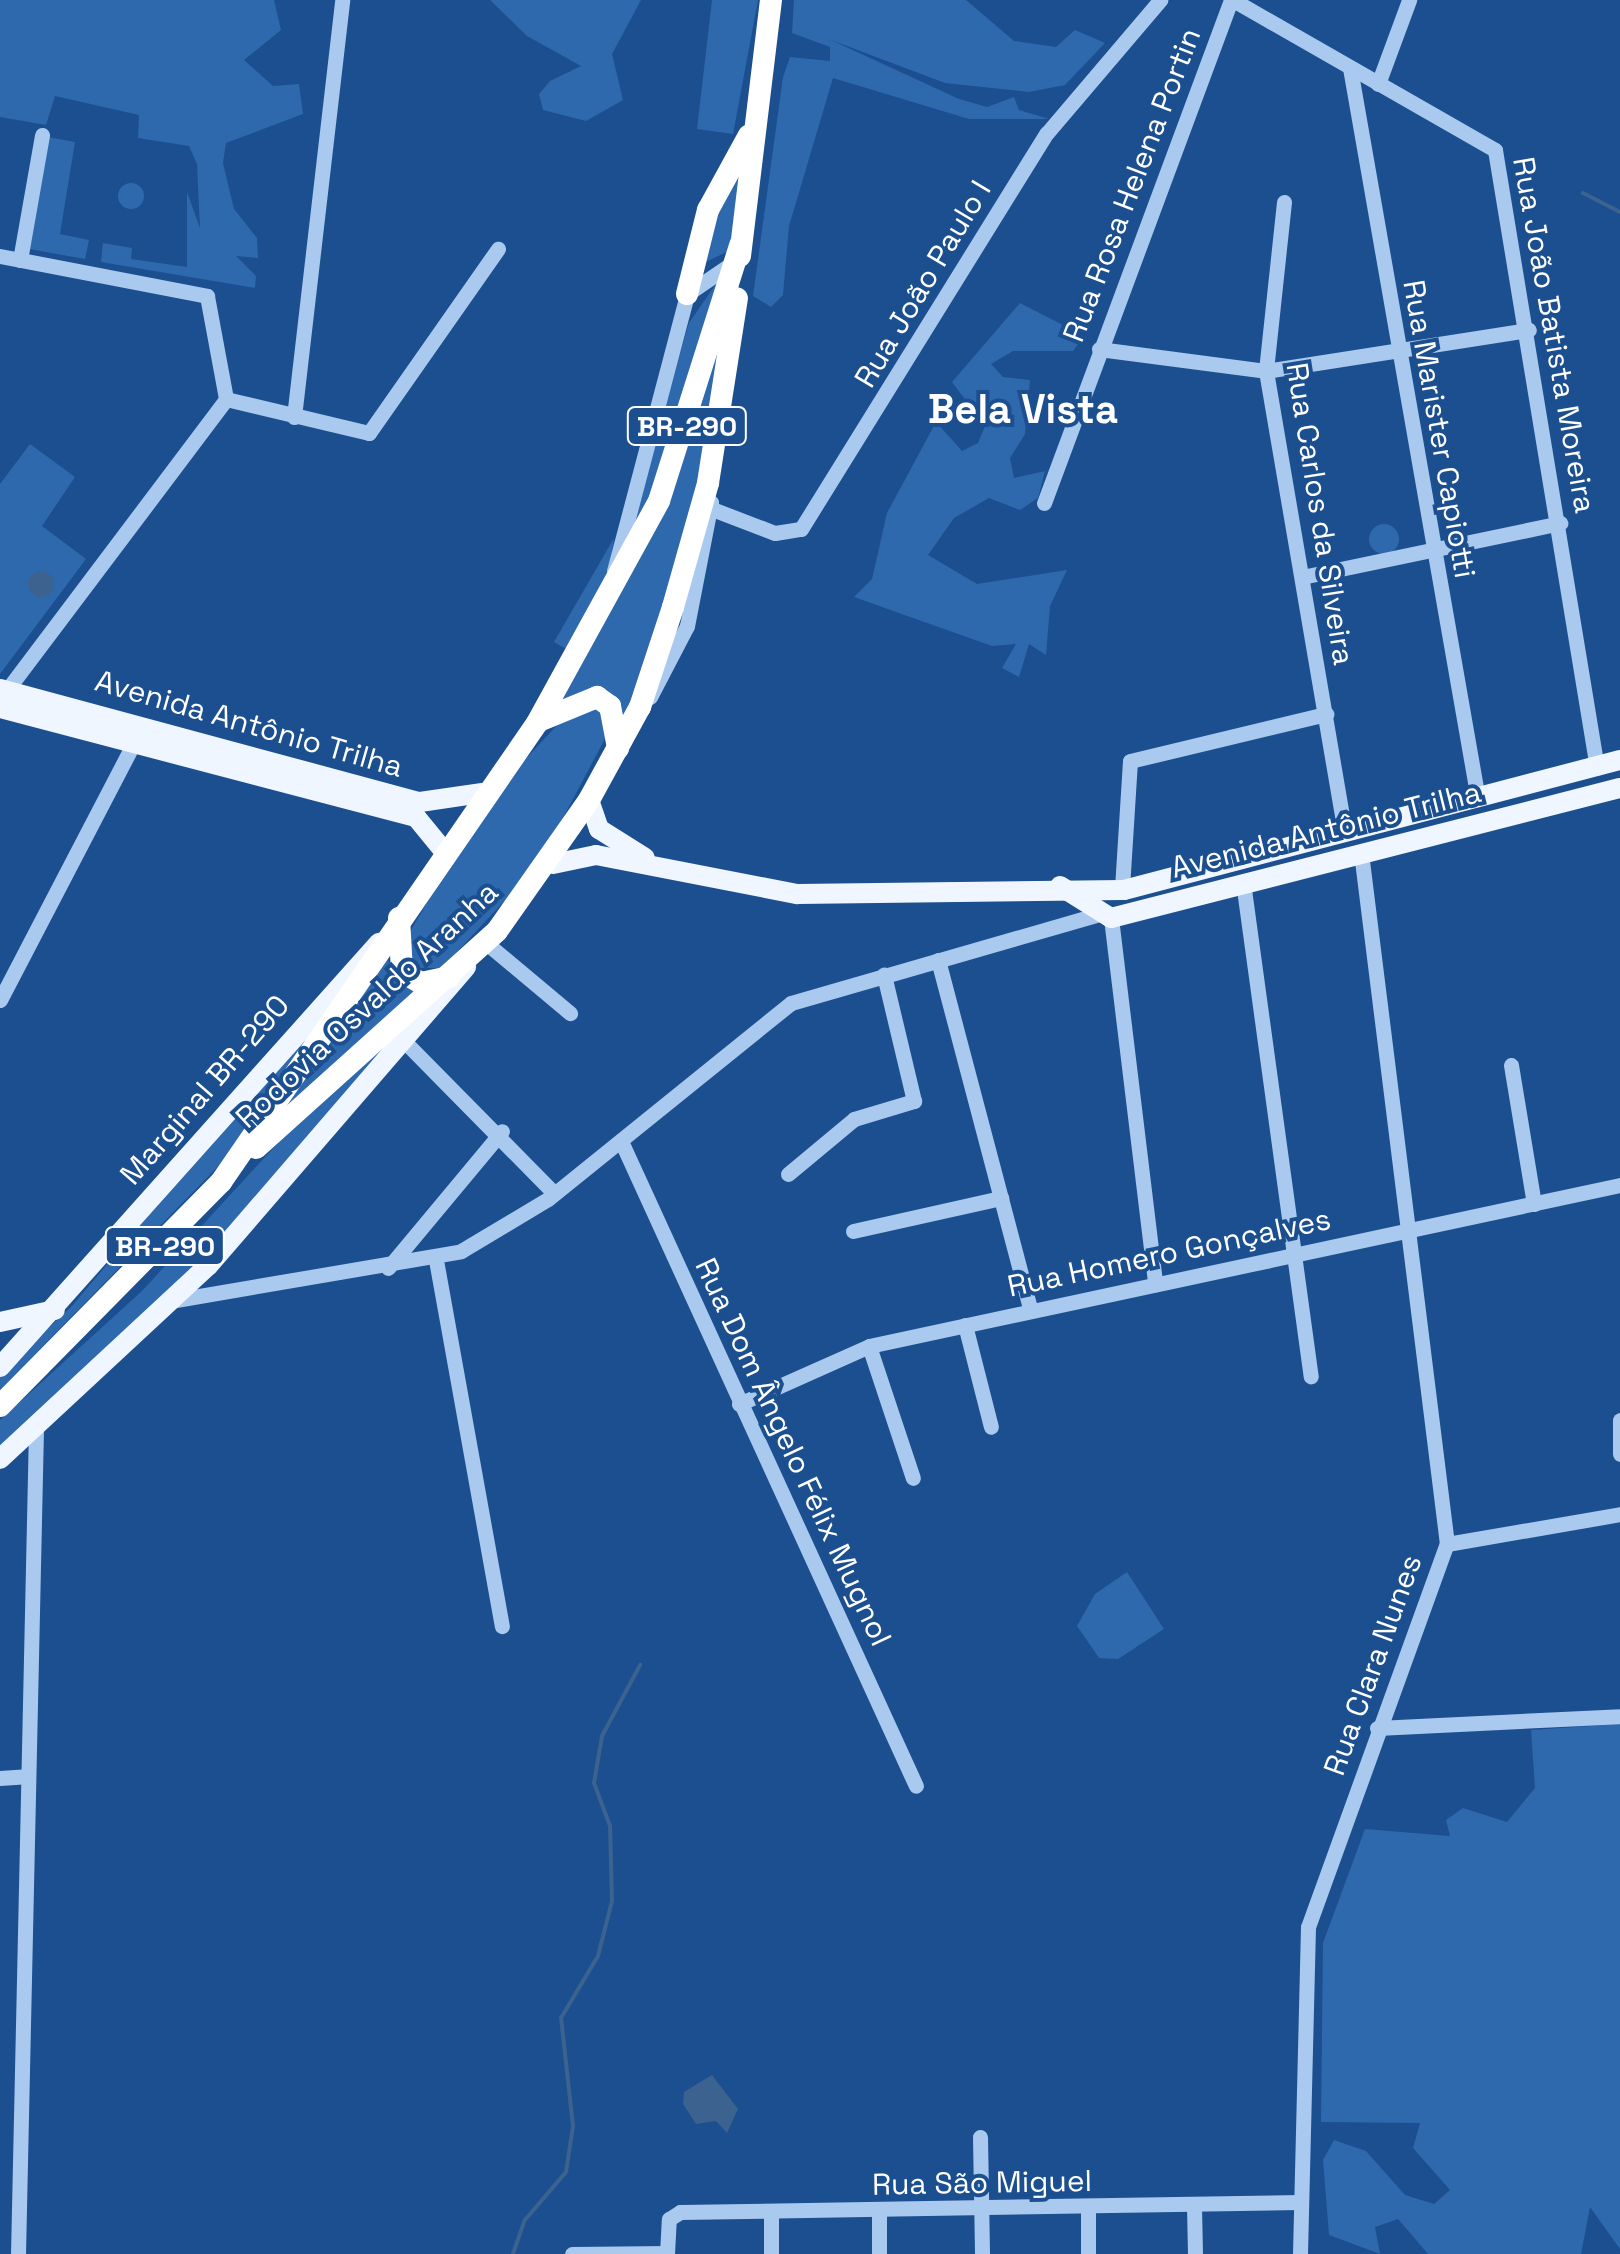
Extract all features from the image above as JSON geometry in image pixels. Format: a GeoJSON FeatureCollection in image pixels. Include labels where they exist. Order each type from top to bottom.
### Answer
{"type":"FeatureCollection","features":[{"type":"Feature","properties":{"kind":"highway","name":"Rodovia Osvaldo Aranha"},"geometry":{"type":"LineString","coordinates":[[0,1406],[221,1182],[480,947],[553,864],[590,800],[640,707],[708,483],[772,0]]}},
{"type":"Feature","properties":{"kind":"highway"},"geometry":{"type":"LineString","coordinates":[[687,294],[708,210],[756,118]]}},
{"type":"Feature","properties":{"kind":"highway","name":"Rodovia Osvaldo Aranha"},"geometry":{"type":"LineString","coordinates":[[221,1182],[378,944],[482,793],[537,723],[639,549],[699,396],[736,255]]}},
{"type":"Feature","properties":{"kind":"highway","name":"BR-290"},"geometry":{"type":"LineString","coordinates":[[537,723],[597,697],[614,714],[618,748]]}},
{"type":"Feature","properties":{"kind":"highway"},"geometry":{"type":"LineString","coordinates":[[400,914],[402,972],[421,982],[449,977]]}},
{"type":"Feature","properties":{"kind":"main road","name":"Avenida Antônio Trilha"},"geometry":{"type":"LineString","coordinates":[[2,696],[135,742],[418,809],[482,793]]}},
{"type":"Feature","properties":{"kind":"main road","name":"Avenida Antônio Trilha"},"geometry":{"type":"LineString","coordinates":[[2,696],[418,809],[443,850]]}},
{"type":"Feature","properties":{"kind":"main road","name":"Avenida Antônio Trilha"},"geometry":{"type":"LineString","coordinates":[[1112,902],[1344,833],[1620,760]]}},
{"type":"Feature","properties":{"kind":"main road","name":"Avenida Antônio Trilha"},"geometry":{"type":"LineString","coordinates":[[1112,902],[1243,882],[1620,788]]}},
{"type":"Feature","properties":{"kind":"main road"},"geometry":{"type":"LineString","coordinates":[[590,800],[599,829],[668,871]]}},
{"type":"Feature","properties":{"kind":"main road"},"geometry":{"type":"LineString","coordinates":[[553,864],[596,855],[797,894],[1058,885],[1112,902]]}},
{"type":"Feature","properties":{"kind":"main road","name":"Marginal BR-290"},"geometry":{"type":"LineString","coordinates":[[1,1359],[55,1310],[378,944]]}},
{"type":"Feature","properties":{"kind":"main road"},"geometry":{"type":"LineString","coordinates":[[0,1458],[208,1266],[405,1042],[480,947]]}},
{"type":"Feature","properties":{"kind":"main road"},"geometry":{"type":"LineString","coordinates":[[0,1322],[55,1310]]}},
{"type":"Feature","properties":{"kind":"street"},"geometry":{"type":"LineString","coordinates":[[294,417],[342,0]]}},
{"type":"Feature","properties":{"kind":"street","name":"Rua João Paulo I"},"geometry":{"type":"LineString","coordinates":[[712,509],[774,533],[801,529],[1047,133],[1160,0]]}},
{"type":"Feature","properties":{"kind":"street","name":"Rua João Batista Moreira"},"geometry":{"type":"LineString","coordinates":[[1232,0],[1495,150],[1529,330],[1597,768]]}},
{"type":"Feature","properties":{"kind":"street","name":"Rua Rosa Helena Portin"},"geometry":{"type":"LineString","coordinates":[[1044,503],[1232,0]]}},
{"type":"Feature","properties":{"kind":"street"},"geometry":{"type":"LineString","coordinates":[[1378,84],[1409,0]]}},
{"type":"Feature","properties":{"kind":"street","name":"Rua Marister Capiotti"},"geometry":{"type":"LineString","coordinates":[[1350,68],[1478,798]]}},
{"type":"Feature","properties":{"kind":"street"},"geometry":{"type":"LineString","coordinates":[[20,260],[42,135]]}},
{"type":"Feature","properties":{"kind":"street","name":"Rua Carlos da Silveira"},"geometry":{"type":"LineString","coordinates":[[1284,202],[1266,371],[1344,833]]}},
{"type":"Feature","properties":{"kind":"street"},"geometry":{"type":"LineString","coordinates":[[226,399],[369,433],[498,250]]}},
{"type":"Feature","properties":{"kind":"street"},"geometry":{"type":"LineString","coordinates":[[609,598],[687,294],[736,255]]}},
{"type":"Feature","properties":{"kind":"street"},"geometry":{"type":"LineString","coordinates":[[0,256],[207,296],[226,399],[2,696]]}},
{"type":"Feature","properties":{"kind":"street"},"geometry":{"type":"LineString","coordinates":[[1098,350],[1266,371],[1398,356],[1529,330]]}},
{"type":"Feature","properties":{"kind":"street"},"geometry":{"type":"LineString","coordinates":[[640,707],[687,626],[712,509],[708,483]]}},
{"type":"Feature","properties":{"kind":"street"},"geometry":{"type":"LineString","coordinates":[[1302,577],[1560,523]]}},
{"type":"Feature","properties":{"kind":"street"},"geometry":{"type":"LineString","coordinates":[[1155,1284],[1112,902],[1130,761],[1326,714]]}},
{"type":"Feature","properties":{"kind":"street"},"geometry":{"type":"LineString","coordinates":[[0,1000],[135,742]]}},
{"type":"Feature","properties":{"kind":"street","name":"Rua Clara Nunes"},"geometry":{"type":"LineString","coordinates":[[1300,2254],[1308,1926],[1447,1544],[1412,1228],[1362,852]]}},
{"type":"Feature","properties":{"kind":"street"},"geometry":{"type":"LineString","coordinates":[[1243,882],[1291,1254],[1311,1376]]}},
{"type":"Feature","properties":{"kind":"street"},"geometry":{"type":"LineString","coordinates":[[170,1302],[436,1260],[554,1194],[768,1016],[1112,902]]}},
{"type":"Feature","properties":{"kind":"street"},"geometry":{"type":"LineString","coordinates":[[480,947],[570,1013]]}},
{"type":"Feature","properties":{"kind":"street"},"geometry":{"type":"LineString","coordinates":[[938,960],[1031,1311]]}},
{"type":"Feature","properties":{"kind":"street"},"geometry":{"type":"LineString","coordinates":[[788,1174],[854,1119],[916,1095],[884,975]]}},
{"type":"Feature","properties":{"kind":"street"},"geometry":{"type":"LineString","coordinates":[[405,1042],[502,1131],[554,1194]]}},
{"type":"Feature","properties":{"kind":"street"},"geometry":{"type":"LineString","coordinates":[[1511,1065],[1534,1204]]}},
{"type":"Feature","properties":{"kind":"street"},"geometry":{"type":"LineString","coordinates":[[388,1268],[502,1131]]}},
{"type":"Feature","properties":{"kind":"street","name":"Rua Dom Ângelo Félix Mugnol"},"geometry":{"type":"LineString","coordinates":[[622,1141],[916,1786]]}},
{"type":"Feature","properties":{"kind":"street","name":"Rua Homero Gonçalves"},"geometry":{"type":"LineString","coordinates":[[739,1404],[869,1346],[1620,1185]]}},
{"type":"Feature","properties":{"kind":"street"},"geometry":{"type":"LineString","coordinates":[[853,1231],[1001,1198]]}},
{"type":"Feature","properties":{"kind":"street"},"geometry":{"type":"LineString","coordinates":[[436,1260],[502,1626]]}},
{"type":"Feature","properties":{"kind":"street"},"geometry":{"type":"LineString","coordinates":[[208,1266],[214,1286],[230,1292]]}},
{"type":"Feature","properties":{"kind":"street"},"geometry":{"type":"LineString","coordinates":[[965,1325],[991,1427]]}},
{"type":"Feature","properties":{"kind":"street"},"geometry":{"type":"LineString","coordinates":[[869,1346],[912,1478]]}},
{"type":"Feature","properties":{"kind":"street"},"geometry":{"type":"LineString","coordinates":[[1618,1425],[1620,1454]]}},
{"type":"Feature","properties":{"kind":"street"},"geometry":{"type":"LineString","coordinates":[[18,2254],[36,1428]]}},
{"type":"Feature","properties":{"kind":"street"},"geometry":{"type":"LineString","coordinates":[[1447,1544],[1620,1514]]}},
{"type":"Feature","properties":{"kind":"street"},"geometry":{"type":"LineString","coordinates":[[1377,1728],[1620,1716]]}},
{"type":"Feature","properties":{"kind":"street"},"geometry":{"type":"LineString","coordinates":[[0,1778],[26,1776]]}},
{"type":"Feature","properties":{"kind":"street"},"geometry":{"type":"LineString","coordinates":[[980,2138],[982,2254]]}},
{"type":"Feature","properties":{"kind":"street","name":"Rua São Miguel"},"geometry":{"type":"LineString","coordinates":[[667,2254],[668,2219],[771,2212],[1088,2210],[1300,2202]]}},
{"type":"Feature","properties":{"kind":"street"},"geometry":{"type":"LineString","coordinates":[[1194,2206],[1195,2254]]}},
{"type":"Feature","properties":{"kind":"street"},"geometry":{"type":"LineString","coordinates":[[1088,2210],[1088,2254]]}},
{"type":"Feature","properties":{"kind":"street"},"geometry":{"type":"LineString","coordinates":[[771,2212],[771,2254]]}},
{"type":"Feature","properties":{"kind":"street"},"geometry":{"type":"LineString","coordinates":[[879,2213],[879,2254]]}},
{"type":"Feature","properties":{"kind":"street"},"geometry":{"type":"LineString","coordinates":[[572,2254],[667,2254]]}},
{"type":"Feature","properties":{"kind":"shaded area"},"geometry":{"type":"Polygon","coordinates":[[[0,0],[274,0],[281,30],[244,60],[273,86],[299,84],[303,114],[226,143],[223,163],[234,209],[257,238],[258,258],[236,256],[256,276],[255,288],[101,262],[103,243],[132,248],[131,259],[187,267],[187,192],[200,228],[197,164],[189,146],[138,138],[139,115],[55,96],[46,125],[0,117],[0,0]]]}},
{"type":"Feature","properties":{"kind":"shaded area"},"geometry":{"type":"Polygon","coordinates":[[[490,0],[641,0],[612,54],[623,100],[586,121],[543,110],[539,94],[550,81],[581,66],[527,36],[490,0]]]}},
{"type":"Feature","properties":{"kind":"shaded area"},"geometry":{"type":"Polygon","coordinates":[[[712,0],[758,0],[733,134],[697,129],[712,0]]]}},
{"type":"Feature","properties":{"kind":"shaded area"},"geometry":{"type":"Polygon","coordinates":[[[794,0],[966,0],[1014,41],[1056,47],[1075,30],[1105,43],[1065,85],[1029,92],[945,83],[831,40],[959,99],[987,107],[1014,97],[1019,110],[1049,119],[969,119],[833,78],[789,226],[783,295],[771,307],[753,296],[783,77],[790,57],[830,61],[830,47],[792,33],[794,0]]]}},
{"type":"Feature","properties":{"kind":"shaded area"},"geometry":{"type":"Polygon","coordinates":[[[48,137],[75,142],[60,234],[89,240],[85,259],[29,249],[48,137]]]}},
{"type":"Feature","properties":{"kind":"shaded area"},"geometry":{"type":"Polygon","coordinates":[[[744,155],[729,251],[695,267],[701,241],[744,155]]]}},
{"type":"Feature","properties":{"kind":"shaded area"},"geometry":{"type":"Polygon","coordinates":[[[131,183],[140,187],[144,196],[140,205],[131,209],[122,205],[118,196],[122,187],[131,183]]]}},
{"type":"Feature","properties":{"kind":"shaded area"},"geometry":{"type":"Polygon","coordinates":[[[720,278],[637,540],[627,530],[689,323],[720,278]]]}},
{"type":"Feature","properties":{"kind":"shaded area"},"geometry":{"type":"Polygon","coordinates":[[[1020,303],[1084,336],[1073,351],[1013,351],[991,364],[1003,377],[1030,380],[1025,434],[1010,458],[1014,478],[1045,471],[1038,498],[1020,510],[989,498],[954,518],[928,555],[977,584],[1067,570],[1050,606],[1046,655],[1029,644],[1019,677],[1002,668],[1016,644],[992,646],[854,597],[872,579],[887,513],[936,422],[962,451],[978,443],[985,426],[952,382],[1020,303]]]}},
{"type":"Feature","properties":{"kind":"shaded area"},"geometry":{"type":"Polygon","coordinates":[[[727,314],[726,370],[677,576],[625,719],[596,689],[549,709],[666,502],[727,314]]]}},
{"type":"Feature","properties":{"kind":"shaded area"},"geometry":{"type":"Polygon","coordinates":[[[30,444],[75,477],[42,526],[86,559],[0,674],[0,484],[30,444]]]}},
{"type":"Feature","properties":{"kind":"shaded area"},"geometry":{"type":"Polygon","coordinates":[[[1384,524],[1398,533],[1399,539],[1390,553],[1384,554],[1370,545],[1369,539],[1378,525],[1384,524]]]}},
{"type":"Feature","properties":{"kind":"shaded area"},"geometry":{"type":"Polygon","coordinates":[[[614,538],[609,569],[568,650],[554,642],[614,538]]]}},
{"type":"Feature","properties":{"kind":"shaded area"},"geometry":{"type":"Polygon","coordinates":[[[41,571],[50,575],[54,584],[50,593],[41,597],[32,593],[28,584],[32,575],[41,571]]]}},
{"type":"Feature","properties":{"kind":"shaded area"},"geometry":{"type":"Polygon","coordinates":[[[574,707],[603,708],[608,733],[538,865],[442,968],[406,968],[405,940],[444,874],[518,767],[574,707]]]}},
{"type":"Feature","properties":{"kind":"shaded area"},"geometry":{"type":"Polygon","coordinates":[[[385,948],[393,977],[422,986],[274,1122],[385,948]]]}},
{"type":"Feature","properties":{"kind":"shaded area"},"geometry":{"type":"Polygon","coordinates":[[[355,970],[240,1144],[0,1390],[0,1374],[72,1306],[355,970]]]}},
{"type":"Feature","properties":{"kind":"shaded area"},"geometry":{"type":"Polygon","coordinates":[[[430,1002],[174,1293],[0,1448],[0,1420],[142,1291],[309,1109],[430,1002]]]}},
{"type":"Feature","properties":{"kind":"shaded area"},"geometry":{"type":"Polygon","coordinates":[[[1127,1572],[1164,1629],[1118,1659],[1099,1658],[1077,1626],[1095,1594],[1127,1572]]]}},
{"type":"Feature","properties":{"kind":"shaded area"},"geometry":{"type":"Polygon","coordinates":[[[1620,1724],[1620,2249],[1590,2207],[1581,2254],[1428,2254],[1398,2219],[1375,2227],[1380,2254],[1329,2235],[1323,2160],[1334,2140],[1366,2151],[1405,2195],[1434,2204],[1450,2190],[1413,2148],[1420,2123],[1321,2122],[1323,1943],[1365,1829],[1450,1836],[1446,1820],[1463,1808],[1507,1822],[1535,1788],[1531,1730],[1620,1724]]]}},
{"type":"Feature","properties":{"kind":"shaded area"},"geometry":{"type":"Polygon","coordinates":[[[712,2075],[738,2109],[727,2133],[716,2121],[696,2124],[683,2104],[684,2092],[712,2075]]]}},
{"type":"Feature","properties":{"kind":"waterway"},"geometry":{"type":"LineString","coordinates":[[1583,193],[1620,212]]}},
{"type":"Feature","properties":{"kind":"waterway"},"geometry":{"type":"LineString","coordinates":[[513,2254],[525,2220],[566,2172],[573,2126],[561,2018],[598,1956],[612,1901],[610,1826],[594,1783],[602,1736],[640,1665]]}},
{"type":"Feature","properties":{"kind":"district","name":"Bela Vista"},"geometry":{"type":"Point","coordinates":[1023,410]}}]}
